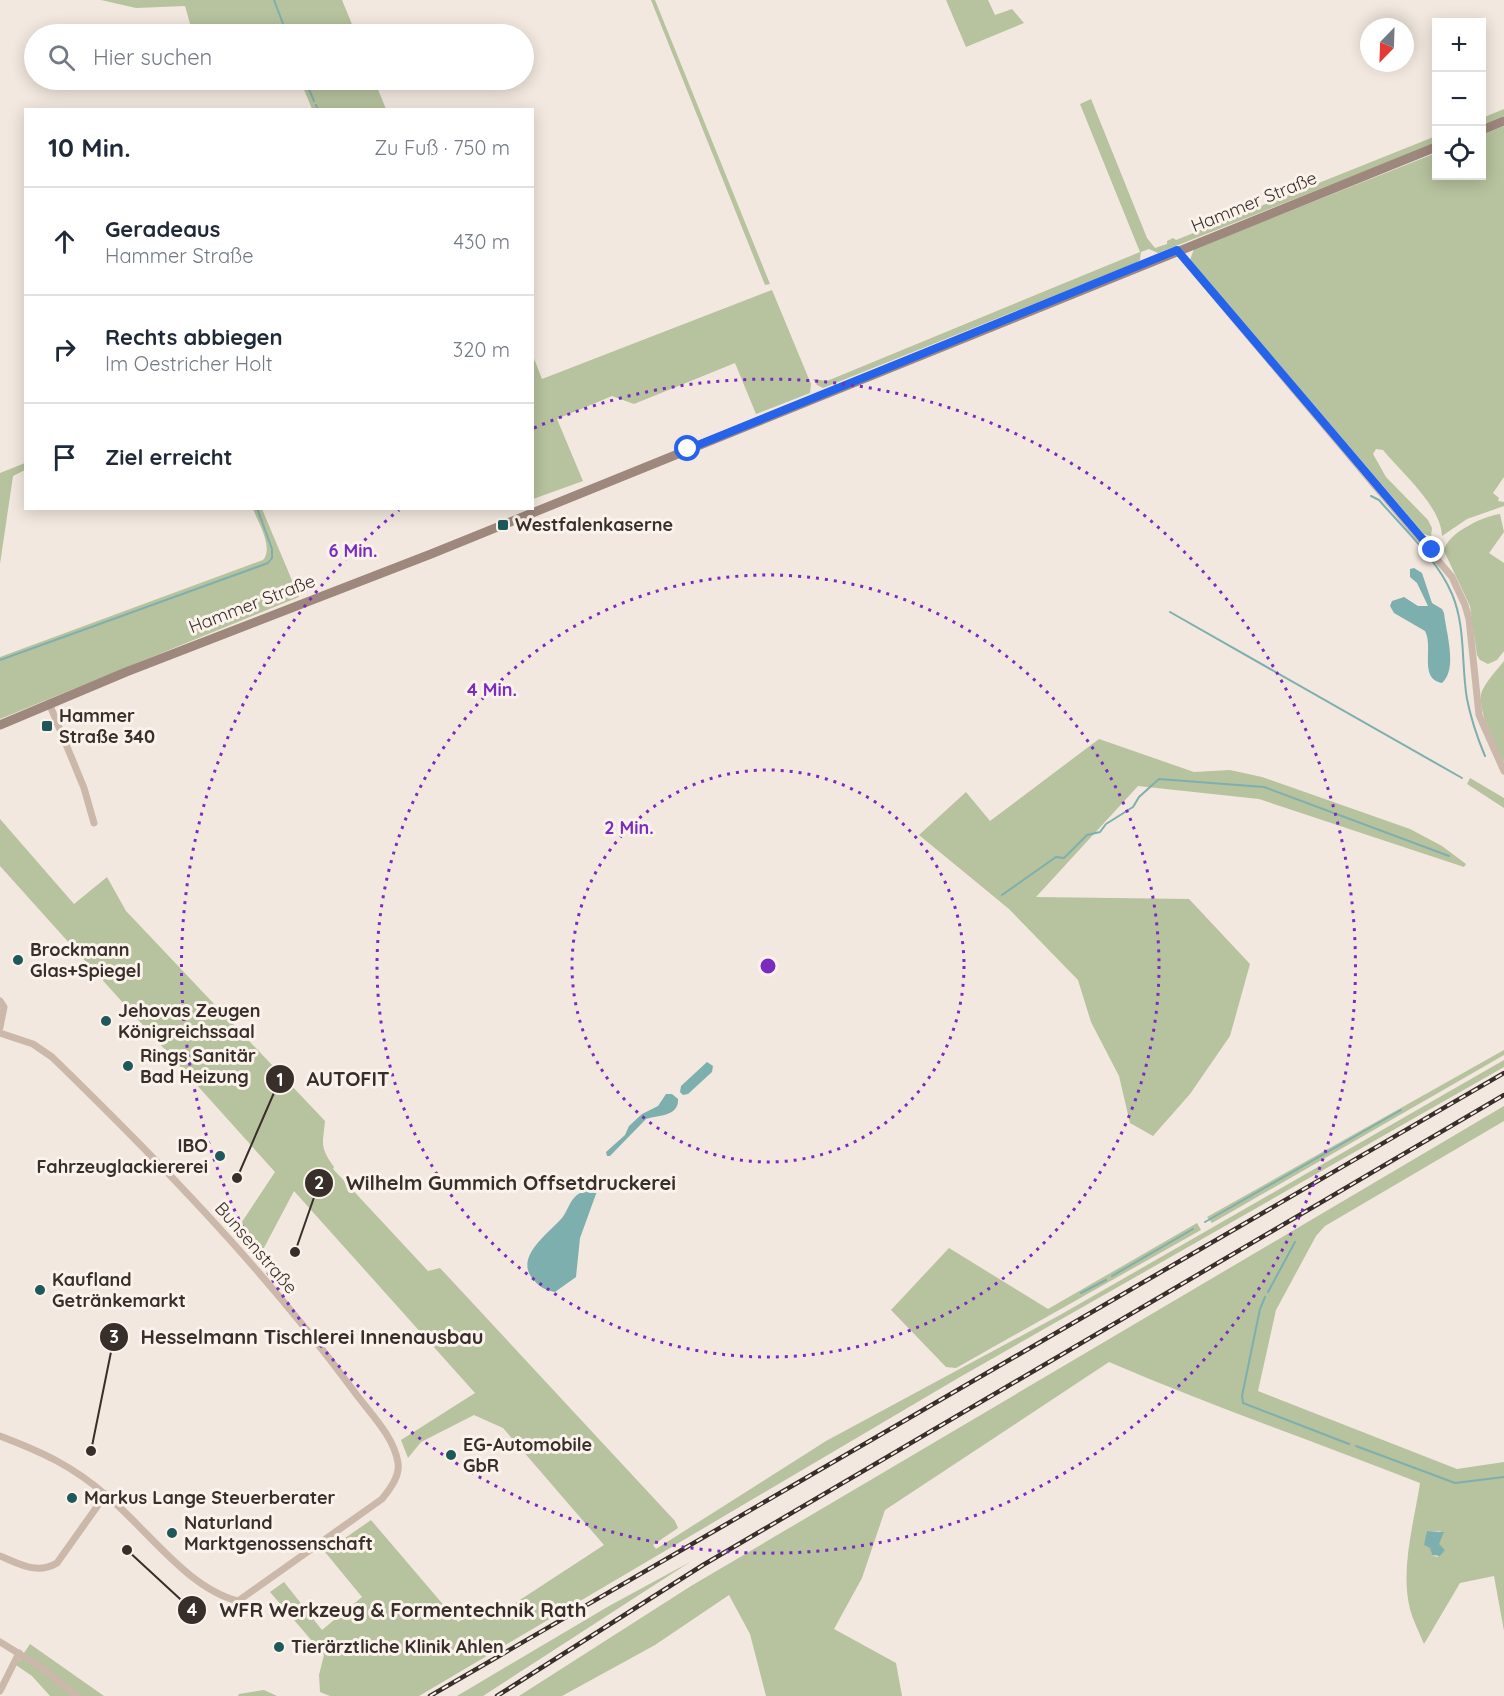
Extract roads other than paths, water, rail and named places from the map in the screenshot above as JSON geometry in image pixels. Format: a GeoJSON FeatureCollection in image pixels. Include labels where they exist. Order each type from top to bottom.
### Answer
{"type":"FeatureCollection","features":[{"type":"Feature","properties":{"kind":"main road"},"geometry":{"type":"LineString","coordinates":[[1486,128],[1504,121]]}},
{"type":"Feature","properties":{"kind":"main road","name":"Hammer Straße"},"geometry":{"type":"LineString","coordinates":[[0,725],[49,703],[431,554],[1177,250],[1432,149]]}},
{"type":"Feature","properties":{"kind":"street"},"geometry":{"type":"LineString","coordinates":[[1177,250],[1452,577],[1465,605],[1468,620],[1479,715],[1504,771]]}},
{"type":"Feature","properties":{"kind":"street"},"geometry":{"type":"LineString","coordinates":[[49,703],[84,788],[94,823]]}},
{"type":"Feature","properties":{"kind":"street"},"geometry":{"type":"LineString","coordinates":[[0,1000],[4,1007],[0,1027]]}},
{"type":"Feature","properties":{"kind":"street","name":"Bunsenstraße"},"geometry":{"type":"LineString","coordinates":[[0,1033],[33,1044],[52,1057],[195,1201],[327,1355],[390,1440],[399,1466],[394,1482],[382,1499],[238,1601],[205,1588],[106,1494],[53,1456],[0,1436]]}},
{"type":"Feature","properties":{"kind":"street"},"geometry":{"type":"LineString","coordinates":[[0,1556],[33,1569],[49,1568],[57,1563],[106,1494]]}},
{"type":"Feature","properties":{"kind":"street"},"geometry":{"type":"LineString","coordinates":[[0,1642],[77,1696]]}},
{"type":"Feature","properties":{"kind":"street"},"geometry":{"type":"LineString","coordinates":[[0,1691],[18,1653]]}},
{"type":"Feature","properties":{"kind":"water"},"geometry":{"type":"Polygon","coordinates":[[[1414,568],[1422,573],[1432,603],[1444,613],[1450,660],[1447,677],[1442,683],[1430,675],[1428,669],[1428,645],[1425,631],[1394,613],[1390,606],[1392,601],[1404,597],[1418,606],[1428,606],[1417,583],[1410,577],[1410,569],[1414,568]]]}},
{"type":"Feature","properties":{"kind":"water"},"geometry":{"type":"Polygon","coordinates":[[[707,1062],[713,1066],[712,1072],[688,1094],[683,1095],[680,1092],[681,1086],[707,1062]]]}},
{"type":"Feature","properties":{"kind":"water"},"geometry":{"type":"Polygon","coordinates":[[[666,1094],[672,1094],[678,1099],[675,1109],[646,1119],[610,1156],[607,1156],[606,1152],[625,1135],[629,1126],[642,1114],[658,1106],[666,1094]]]}},
{"type":"Feature","properties":{"kind":"water"},"geometry":{"type":"Polygon","coordinates":[[[599,1175],[600,1183],[580,1238],[576,1277],[555,1292],[545,1289],[532,1278],[528,1270],[531,1253],[562,1218],[574,1198],[592,1185],[595,1176],[599,1175]]]}},
{"type":"Feature","properties":{"kind":"water"},"geometry":{"type":"Polygon","coordinates":[[[1427,1531],[1444,1532],[1439,1544],[1445,1550],[1440,1556],[1432,1555],[1430,1548],[1424,1545],[1427,1531]]]}},
{"type":"Feature","properties":{"kind":"waterway"},"geometry":{"type":"LineString","coordinates":[[274,0],[283,24]]}},
{"type":"Feature","properties":{"kind":"waterway"},"geometry":{"type":"LineString","coordinates":[[309,90],[314,101]]}},
{"type":"Feature","properties":{"kind":"waterway"},"geometry":{"type":"LineString","coordinates":[[1371,496],[1379,500],[1419,545],[1438,569],[1452,594],[1461,632],[1467,699],[1474,728],[1485,756]]}},
{"type":"Feature","properties":{"kind":"waterway"},"geometry":{"type":"LineString","coordinates":[[0,660],[268,563],[272,558],[272,549],[258,510]]}},
{"type":"Feature","properties":{"kind":"waterway"},"geometry":{"type":"LineString","coordinates":[[1170,612],[1462,778]]}},
{"type":"Feature","properties":{"kind":"waterway"},"geometry":{"type":"LineString","coordinates":[[1002,895],[1056,857],[1064,858],[1087,835],[1100,832],[1106,824],[1133,807],[1139,797],[1159,779],[1264,787],[1449,856]]}},
{"type":"Feature","properties":{"kind":"waterway"},"geometry":{"type":"LineString","coordinates":[[1205,1222],[1401,1110]]}},
{"type":"Feature","properties":{"kind":"waterway"},"geometry":{"type":"LineString","coordinates":[[1112,1276],[1193,1229]]}},
{"type":"Feature","properties":{"kind":"waterway"},"geometry":{"type":"LineString","coordinates":[[1268,1292],[1295,1242]]}},
{"type":"Feature","properties":{"kind":"waterway"},"geometry":{"type":"LineString","coordinates":[[1081,1293],[1106,1280]]}},
{"type":"Feature","properties":{"kind":"waterway"},"geometry":{"type":"LineString","coordinates":[[1265,1297],[1260,1309],[1242,1396],[1243,1403],[1349,1444]]}},
{"type":"Feature","properties":{"kind":"waterway"},"geometry":{"type":"LineString","coordinates":[[1356,1446],[1455,1483],[1504,1477]]}},
{"type":"Feature","properties":{"kind":"railway"},"geometry":{"type":"LineString","coordinates":[[430,1696],[1504,1073]]}},
{"type":"Feature","properties":{"kind":"railway"},"geometry":{"type":"LineString","coordinates":[[497,1696],[703,1565],[1504,1095]]}},
{"type":"Feature","properties":{"kind":"place","name":"Westfalenkaserne"},"geometry":{"type":"Point","coordinates":[503,525]}},
{"type":"Feature","properties":{"kind":"place","name":"Hammer Straße 340"},"geometry":{"type":"Point","coordinates":[47,726]}},
{"type":"Feature","properties":{"kind":"place","name":"Brockmann Glas+Spiegel"},"geometry":{"type":"Point","coordinates":[18,960]}},
{"type":"Feature","properties":{"kind":"place","name":"Jehovas Zeugen Königreichssaal"},"geometry":{"type":"Point","coordinates":[106,1021]}},
{"type":"Feature","properties":{"kind":"place","name":"Rings Sanitär Bad Heizung"},"geometry":{"type":"Point","coordinates":[128,1066]}},
{"type":"Feature","properties":{"kind":"place","name":"IBO Fahrzeuglackiererei"},"geometry":{"type":"Point","coordinates":[220,1156]}},
{"type":"Feature","properties":{"kind":"place","name":"AUTOFIT"},"geometry":{"type":"Point","coordinates":[237,1178]}},
{"type":"Feature","properties":{"kind":"place","name":"Wilhelm Gummich Offsetdruckerei"},"geometry":{"type":"Point","coordinates":[295,1252]}},
{"type":"Feature","properties":{"kind":"place","name":"Kaufland Getränkemarkt"},"geometry":{"type":"Point","coordinates":[40,1290]}},
{"type":"Feature","properties":{"kind":"place","name":"Hesselmann Tischlerei Innenausbau"},"geometry":{"type":"Point","coordinates":[91,1451]}},
{"type":"Feature","properties":{"kind":"place","name":"EG-Automobile GbR"},"geometry":{"type":"Point","coordinates":[451,1455]}},
{"type":"Feature","properties":{"kind":"place","name":"Markus Lange Steuerberater"},"geometry":{"type":"Point","coordinates":[72,1498]}},
{"type":"Feature","properties":{"kind":"place","name":"Naturland Marktgenossenschaft"},"geometry":{"type":"Point","coordinates":[172,1533]}},
{"type":"Feature","properties":{"kind":"place","name":"WFR Werkzeug & Formentechnik Rath"},"geometry":{"type":"Point","coordinates":[127,1550]}},
{"type":"Feature","properties":{"kind":"place","name":"Tierärztliche Klinik Ahlen"},"geometry":{"type":"Point","coordinates":[279,1647]}}]}
